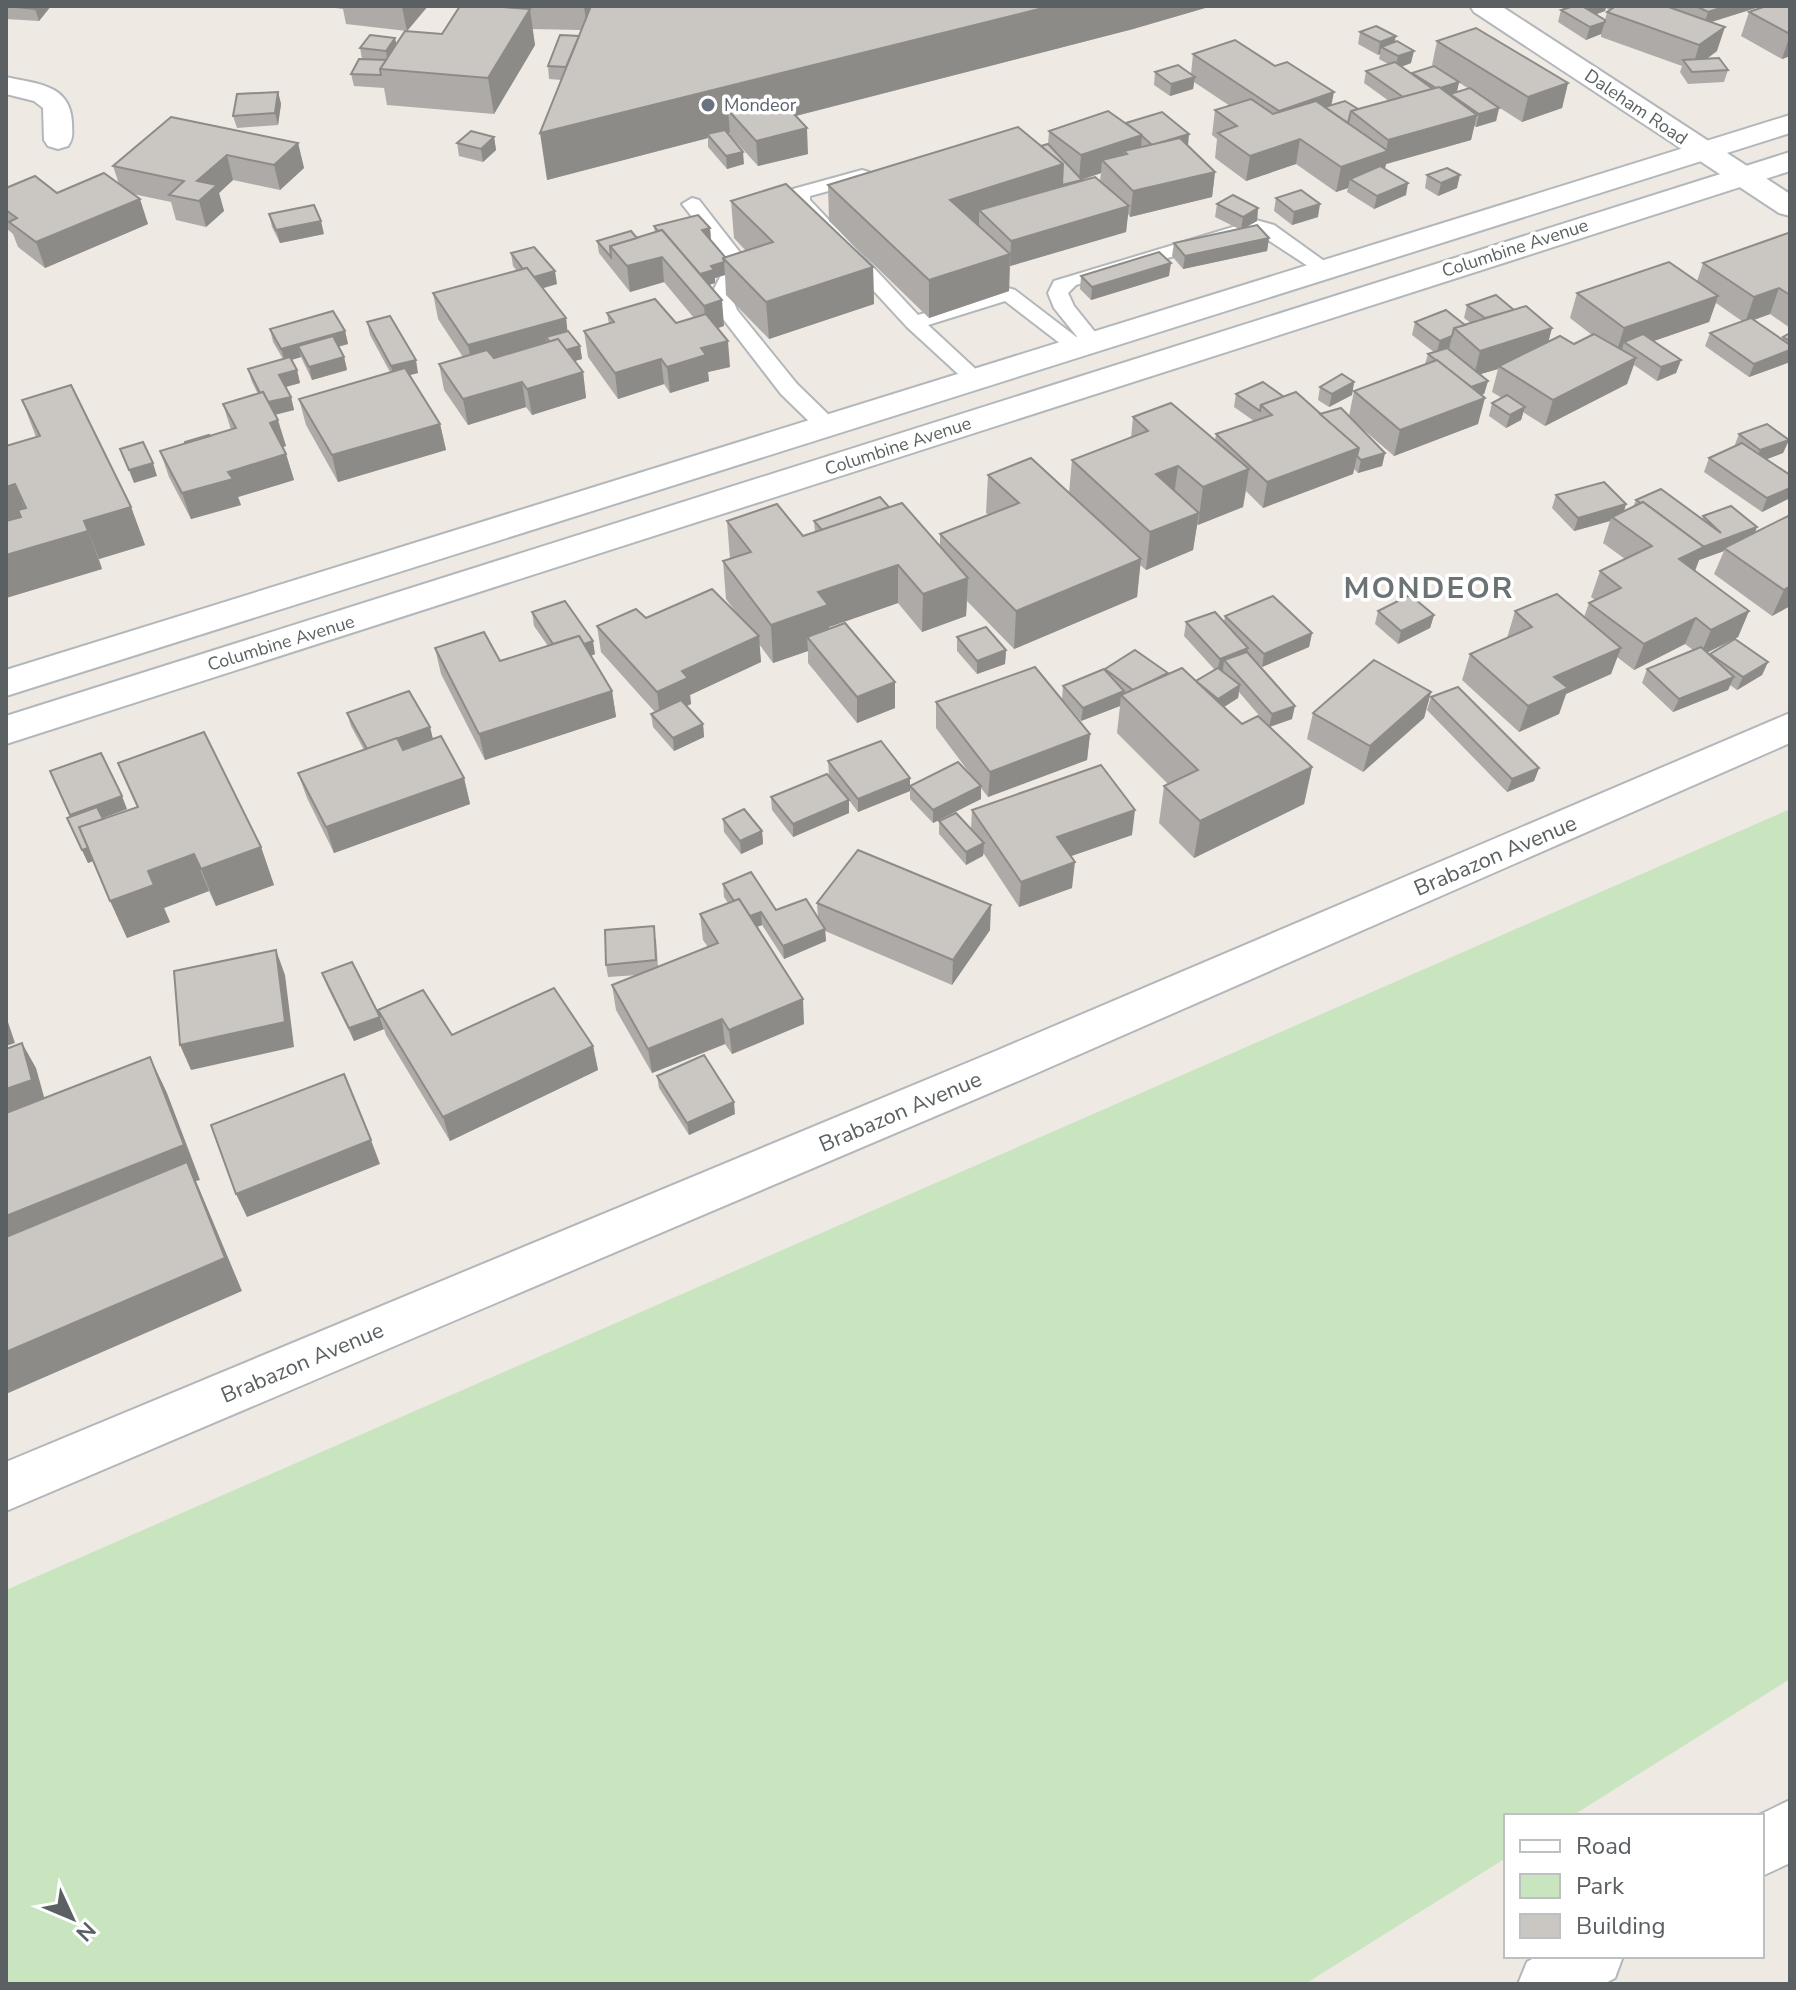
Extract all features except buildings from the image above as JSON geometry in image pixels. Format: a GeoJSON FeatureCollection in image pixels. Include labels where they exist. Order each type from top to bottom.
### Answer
{"type":"FeatureCollection","features":[{"type":"Feature","properties":{"kind":"main road","name":"Daleham Road"},"geometry":{"type":"LineString","coordinates":[[1483,6],[1790,207]]}},
{"type":"Feature","properties":{"kind":"main road"},"geometry":{"type":"LineString","coordinates":[[6,85],[44,95],[57,105],[58,140]]}},
{"type":"Feature","properties":{"kind":"main road","name":"Columbine Avenue"},"geometry":{"type":"LineString","coordinates":[[6,683],[1790,124]]}},
{"type":"Feature","properties":{"kind":"main road","name":"Columbine Avenue"},"geometry":{"type":"LineString","coordinates":[[6,730],[475,583],[1790,161]]}},
{"type":"Feature","properties":{"kind":"main road"},"geometry":{"type":"LineString","coordinates":[[1132,330],[1164,360]]}},
{"type":"Feature","properties":{"kind":"main road"},"geometry":{"type":"LineString","coordinates":[[453,544],[475,583]]}},
{"type":"Feature","properties":{"kind":"main road","name":"Brabazon Avenue"},"geometry":{"type":"LineString","coordinates":[[6,1487],[1014,1063],[1790,727]]}},
{"type":"Feature","properties":{"kind":"main road"},"geometry":{"type":"LineString","coordinates":[[1764,1846],[1790,1829]]}},
{"type":"Feature","properties":{"kind":"main road"},"geometry":{"type":"LineString","coordinates":[[1549,1984],[1590,1958]]}},
{"type":"Feature","properties":{"kind":"lane"},"geometry":{"type":"LineString","coordinates":[[863,176],[800,193],[801,201],[914,323],[975,379]]}},
{"type":"Feature","properties":{"kind":"lane"},"geometry":{"type":"LineString","coordinates":[[692,204],[735,259],[735,267],[721,295],[727,311],[789,389],[827,426]]}},
{"type":"Feature","properties":{"kind":"lane"},"geometry":{"type":"LineString","coordinates":[[1085,345],[1058,293],[1061,285],[1069,281],[1256,226],[1286,241],[1324,268]]}},
{"type":"Feature","properties":{"kind":"lane"},"geometry":{"type":"LineString","coordinates":[[914,323],[1008,294],[1085,345]]}},
{"type":"Feature","properties":{"kind":"green space"},"geometry":{"type":"Polygon","coordinates":[[[1790,809],[1790,1679],[1575,1814],[1504,1814],[1504,1859],[1305,1984],[6,1984],[6,1590],[1790,809]]]}},
{"type":"Feature","properties":{"kind":"place","name":"Mondeor"},"geometry":{"type":"Point","coordinates":[708,105]}},
{"type":"Feature","properties":{"kind":"district","name":"MONDEOR"},"geometry":{"type":"Point","coordinates":[1429,588]}}]}
